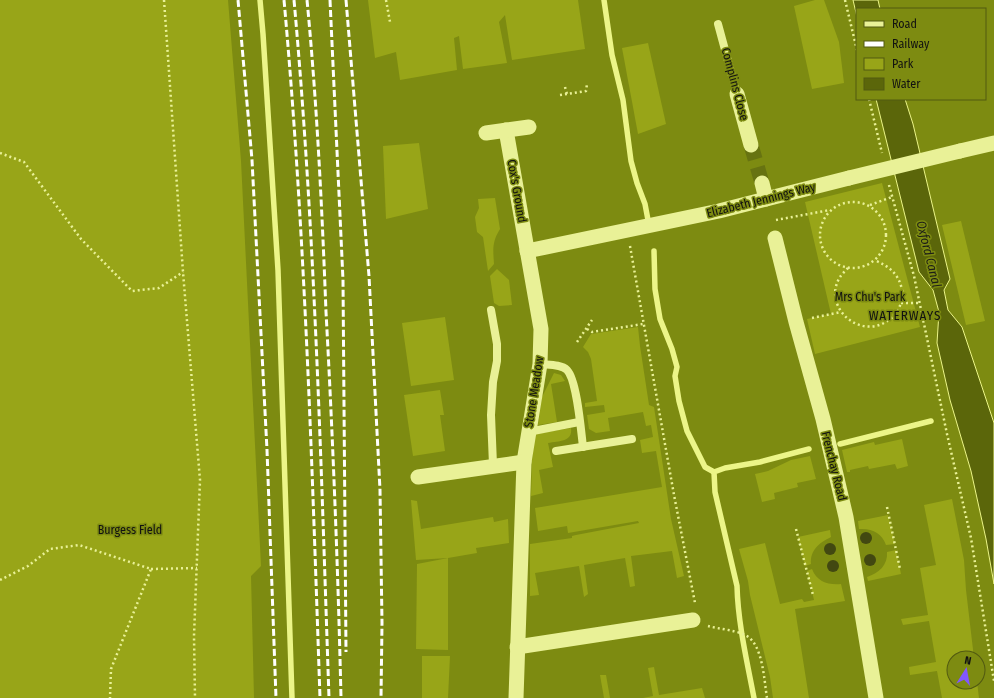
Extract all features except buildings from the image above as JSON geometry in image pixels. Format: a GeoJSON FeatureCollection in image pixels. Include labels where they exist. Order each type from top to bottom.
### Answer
{"type":"FeatureCollection","features":[{"type":"Feature","properties":{"kind":"street","name":"Complins Close"},"geometry":{"type":"LineString","coordinates":[[737,94],[751,145]]}},
{"type":"Feature","properties":{"kind":"street"},"geometry":{"type":"LineString","coordinates":[[486,133],[529,127]]}},
{"type":"Feature","properties":{"kind":"street","name":"Cox's Ground"},"geometry":{"type":"LineString","coordinates":[[506,130],[527,251]]}},
{"type":"Feature","properties":{"kind":"street","name":"Elizabeth Jennings Way"},"geometry":{"type":"LineString","coordinates":[[527,251],[628,231],[994,143]]}},
{"type":"Feature","properties":{"kind":"street"},"geometry":{"type":"LineString","coordinates":[[762,182],[766,199]]}},
{"type":"Feature","properties":{"kind":"street","name":"Frenchay Road"},"geometry":{"type":"LineString","coordinates":[[775,238],[846,517],[876,698]]}},
{"type":"Feature","properties":{"kind":"street","name":"Stone Meadow"},"geometry":{"type":"LineString","coordinates":[[516,698],[524,462],[540,364],[541,328],[527,251]]}},
{"type":"Feature","properties":{"kind":"street"},"geometry":{"type":"LineString","coordinates":[[418,477],[493,465],[524,462]]}},
{"type":"Feature","properties":{"kind":"street"},"geometry":{"type":"LineString","coordinates":[[518,647],[698,617]]}},
{"type":"Feature","properties":{"kind":"lane","name":"Complins Close"},"geometry":{"type":"LineString","coordinates":[[718,24],[737,94]]}},
{"type":"Feature","properties":{"kind":"lane"},"geometry":{"type":"LineString","coordinates":[[491,310],[497,344],[497,362],[493,382],[491,415],[493,465]]}},
{"type":"Feature","properties":{"kind":"lane"},"geometry":{"type":"LineString","coordinates":[[540,364],[558,366],[567,370],[573,380],[583,447]]}},
{"type":"Feature","properties":{"kind":"lane"},"geometry":{"type":"LineString","coordinates":[[528,432],[580,422]]}},
{"type":"Feature","properties":{"kind":"lane"},"geometry":{"type":"LineString","coordinates":[[556,452],[632,439]]}},
{"type":"Feature","properties":{"kind":"path"},"geometry":{"type":"LineString","coordinates":[[164,0],[183,272],[200,480],[194,636],[195,698]]}},
{"type":"Feature","properties":{"kind":"path"},"geometry":{"type":"LineString","coordinates":[[386,0],[390,22]]}},
{"type":"Feature","properties":{"kind":"path"},"geometry":{"type":"LineString","coordinates":[[845,0],[856,46]]}},
{"type":"Feature","properties":{"kind":"path"},"geometry":{"type":"LineString","coordinates":[[560,95],[586,91],[587,84]]}},
{"type":"Feature","properties":{"kind":"path"},"geometry":{"type":"LineString","coordinates":[[565,87],[566,94]]}},
{"type":"Feature","properties":{"kind":"path"},"geometry":{"type":"LineString","coordinates":[[869,100],[883,160]]}},
{"type":"Feature","properties":{"kind":"path"},"geometry":{"type":"LineString","coordinates":[[0,153],[24,162],[81,239],[132,291],[159,288],[183,272]]}},
{"type":"Feature","properties":{"kind":"path"},"geometry":{"type":"LineString","coordinates":[[888,182],[914,276],[947,434],[971,538],[994,681]]}},
{"type":"Feature","properties":{"kind":"path"},"geometry":{"type":"LineString","coordinates":[[869,206],[892,197]]}},
{"type":"Feature","properties":{"kind":"path"},"geometry":{"type":"LineString","coordinates":[[775,238],[772,221],[830,210],[849,202],[859,202],[878,212],[884,222],[887,234],[885,245],[880,255],[861,268],[848,268],[840,266],[830,259],[824,251],[820,240],[820,229],[830,210]]}},
{"type":"Feature","properties":{"kind":"path"},"geometry":{"type":"LineString","coordinates":[[628,231],[674,495],[698,617],[719,629],[745,635],[751,639],[756,645],[760,656],[767,698]]}},
{"type":"Feature","properties":{"kind":"path"},"geometry":{"type":"LineString","coordinates":[[848,268],[840,278],[836,288],[836,299],[841,312],[846,318],[855,324],[866,327],[877,326],[887,322],[896,314],[901,303],[902,292],[900,281],[894,271],[885,264],[874,260]]}},
{"type":"Feature","properties":{"kind":"path"},"geometry":{"type":"LineString","coordinates":[[901,303],[919,302]]}},
{"type":"Feature","properties":{"kind":"path"},"geometry":{"type":"LineString","coordinates":[[796,322],[841,312]]}},
{"type":"Feature","properties":{"kind":"path"},"geometry":{"type":"LineString","coordinates":[[577,342],[592,320]]}},
{"type":"Feature","properties":{"kind":"path"},"geometry":{"type":"LineString","coordinates":[[587,329],[592,332],[643,324]]}},
{"type":"Feature","properties":{"kind":"path"},"geometry":{"type":"LineString","coordinates":[[887,507],[900,569]]}},
{"type":"Feature","properties":{"kind":"path"},"geometry":{"type":"LineString","coordinates":[[796,529],[813,595]]}},
{"type":"Feature","properties":{"kind":"path"},"geometry":{"type":"LineString","coordinates":[[0,580],[28,566],[50,549],[79,544],[151,568],[197,568]]}},
{"type":"Feature","properties":{"kind":"path"},"geometry":{"type":"LineString","coordinates":[[110,698],[111,669],[151,568]]}},
{"type":"Feature","properties":{"kind":"green space","name":"Burgess Field"},"geometry":{"type":"Polygon","coordinates":[[[0,0],[228,0],[241,161],[261,566],[251,576],[254,698],[0,698],[0,0]]]}},
{"type":"Feature","properties":{"kind":"green space"},"geometry":{"type":"Polygon","coordinates":[[[368,0],[578,0],[585,49],[512,60],[505,15],[499,22],[507,63],[463,69],[459,36],[454,38],[457,70],[400,80],[396,52],[375,58],[368,0]]]}},
{"type":"Feature","properties":{"kind":"green space"},"geometry":{"type":"Polygon","coordinates":[[[815,0],[824,0],[839,42],[844,83],[812,89],[794,6],[815,0]]]}},
{"type":"Feature","properties":{"kind":"green space"},"geometry":{"type":"Polygon","coordinates":[[[648,43],[666,124],[638,134],[622,48],[648,43]]]}},
{"type":"Feature","properties":{"kind":"green space"},"geometry":{"type":"Polygon","coordinates":[[[419,143],[428,209],[386,219],[383,146],[419,143]]]}},
{"type":"Feature","properties":{"kind":"green space","name":"Mrs Chu's Park"},"geometry":{"type":"Polygon","coordinates":[[[882,183],[920,327],[815,354],[807,319],[831,314],[805,202],[882,183]]]}},
{"type":"Feature","properties":{"kind":"green space"},"geometry":{"type":"Polygon","coordinates":[[[495,198],[500,229],[494,246],[494,264],[488,271],[483,237],[477,232],[475,217],[479,208],[478,199],[495,198]]]}},
{"type":"Feature","properties":{"kind":"green space"},"geometry":{"type":"Polygon","coordinates":[[[961,221],[985,321],[966,325],[942,225],[961,221]]]}},
{"type":"Feature","properties":{"kind":"green space"},"geometry":{"type":"Polygon","coordinates":[[[497,269],[509,280],[512,305],[499,306],[494,303],[490,276],[497,269]]]}},
{"type":"Feature","properties":{"kind":"green space"},"geometry":{"type":"Polygon","coordinates":[[[445,317],[454,380],[411,386],[402,323],[445,317]]]}},
{"type":"Feature","properties":{"kind":"green space"},"geometry":{"type":"Polygon","coordinates":[[[638,327],[649,405],[654,407],[671,519],[684,576],[677,578],[672,551],[631,556],[635,586],[630,587],[625,558],[584,565],[588,594],[584,597],[579,566],[535,573],[539,595],[530,596],[530,544],[572,538],[572,536],[576,535],[639,523],[638,521],[568,533],[567,526],[538,531],[535,508],[662,487],[656,451],[642,453],[640,440],[653,437],[651,425],[646,426],[643,412],[608,418],[610,431],[596,433],[589,429],[587,415],[605,412],[604,405],[585,407],[585,403],[597,401],[591,359],[588,352],[583,347],[591,334],[638,327]]]}},
{"type":"Feature","properties":{"kind":"green space"},"geometry":{"type":"Polygon","coordinates":[[[554,373],[561,375],[565,381],[551,384],[557,422],[538,425],[542,397],[554,373]]]}},
{"type":"Feature","properties":{"kind":"green space"},"geometry":{"type":"Polygon","coordinates":[[[440,390],[444,415],[440,415],[445,451],[413,456],[404,395],[440,390]]]}},
{"type":"Feature","properties":{"kind":"green space"},"geometry":{"type":"Polygon","coordinates":[[[571,428],[571,433],[568,438],[561,441],[548,443],[553,467],[539,470],[543,493],[531,496],[532,460],[535,434],[571,428]]]}},
{"type":"Feature","properties":{"kind":"green space"},"geometry":{"type":"Polygon","coordinates":[[[902,439],[908,466],[897,469],[895,464],[869,469],[868,466],[847,472],[842,450],[874,442],[875,445],[902,439]]]}},
{"type":"Feature","properties":{"kind":"green space"},"geometry":{"type":"Polygon","coordinates":[[[810,456],[816,479],[797,483],[798,487],[774,493],[775,499],[762,502],[755,474],[768,471],[791,460],[810,456]]]}},
{"type":"Feature","properties":{"kind":"green space"},"geometry":{"type":"Polygon","coordinates":[[[952,499],[964,560],[973,650],[946,650],[946,690],[978,690],[979,698],[942,698],[937,671],[910,675],[909,667],[936,662],[929,621],[903,625],[901,619],[928,615],[920,568],[936,565],[924,505],[952,499]]]}},
{"type":"Feature","properties":{"kind":"green space"},"geometry":{"type":"Polygon","coordinates":[[[411,500],[417,501],[421,529],[493,517],[494,522],[508,519],[509,543],[476,548],[477,553],[448,558],[416,560],[411,500]]]}},
{"type":"Feature","properties":{"kind":"green space"},"geometry":{"type":"Polygon","coordinates":[[[888,515],[895,544],[886,545],[882,537],[876,532],[868,529],[859,529],[858,521],[888,515]]]}},
{"type":"Feature","properties":{"kind":"green space"},"geometry":{"type":"Polygon","coordinates":[[[830,530],[831,537],[816,548],[812,555],[811,564],[805,566],[798,537],[830,530]]]}},
{"type":"Feature","properties":{"kind":"green space"},"geometry":{"type":"Polygon","coordinates":[[[765,543],[780,604],[802,599],[804,602],[814,600],[807,571],[812,569],[820,580],[832,584],[841,584],[845,601],[795,609],[809,698],[773,698],[770,677],[748,581],[739,549],[765,543]]]}},
{"type":"Feature","properties":{"kind":"green space"},"geometry":{"type":"Polygon","coordinates":[[[896,550],[901,574],[868,581],[867,577],[879,571],[884,565],[887,552],[896,550]]]}},
{"type":"Feature","properties":{"kind":"green space"},"geometry":{"type":"Polygon","coordinates":[[[448,558],[448,650],[416,649],[417,564],[448,558]]]}},
{"type":"Feature","properties":{"kind":"green space"},"geometry":{"type":"Polygon","coordinates":[[[422,656],[450,656],[448,698],[422,698],[422,656]]]}},
{"type":"Feature","properties":{"kind":"green space"},"geometry":{"type":"Polygon","coordinates":[[[654,667],[659,695],[702,688],[705,698],[643,698],[653,696],[648,668],[654,667]]]}},
{"type":"Feature","properties":{"kind":"green space"},"geometry":{"type":"Polygon","coordinates":[[[600,675],[606,675],[610,698],[604,698],[600,675]]]}},
{"type":"Feature","properties":{"kind":"water"},"geometry":{"type":"Polygon","coordinates":[[[853,0],[878,0],[880,8],[856,8],[856,13],[853,0]]]}},
{"type":"Feature","properties":{"kind":"water","name":"Oxford Canal"},"geometry":{"type":"Polygon","coordinates":[[[876,100],[905,100],[913,124],[950,279],[944,290],[948,310],[962,327],[994,423],[994,584],[971,471],[950,400],[937,343],[939,312],[933,290],[919,272],[876,100]]]}},
{"type":"Feature","properties":{"kind":"waterway"},"geometry":{"type":"LineString","coordinates":[[260,0],[278,270],[292,698]]}},
{"type":"Feature","properties":{"kind":"waterway"},"geometry":{"type":"LineString","coordinates":[[604,0],[612,55],[623,100],[631,161],[645,204],[648,220]]}},
{"type":"Feature","properties":{"kind":"waterway"},"geometry":{"type":"LineString","coordinates":[[654,251],[655,289],[660,319],[672,349],[677,367],[675,376],[679,401],[687,431],[705,467],[714,472]]}},
{"type":"Feature","properties":{"kind":"waterway"},"geometry":{"type":"LineString","coordinates":[[840,444],[931,421]]}},
{"type":"Feature","properties":{"kind":"waterway"},"geometry":{"type":"LineString","coordinates":[[754,698],[741,628],[737,586],[715,492],[714,472],[725,468],[760,462],[809,449]]}},
{"type":"Feature","properties":{"kind":"tunnel"},"geometry":{"type":"LineString","coordinates":[[751,145],[762,183]]}},
{"type":"Feature","properties":{"kind":"railway"},"geometry":{"type":"LineString","coordinates":[[238,0],[252,160],[267,450],[276,698]]}},
{"type":"Feature","properties":{"kind":"railway"},"geometry":{"type":"LineString","coordinates":[[284,0],[303,261],[320,698]]}},
{"type":"Feature","properties":{"kind":"railway"},"geometry":{"type":"LineString","coordinates":[[294,0],[312,261],[329,698]]}},
{"type":"Feature","properties":{"kind":"railway"},"geometry":{"type":"LineString","coordinates":[[307,0],[314,78],[321,195],[335,505],[341,698]]}},
{"type":"Feature","properties":{"kind":"railway"},"geometry":{"type":"LineString","coordinates":[[330,0],[343,280],[346,652]]}},
{"type":"Feature","properties":{"kind":"railway"},"geometry":{"type":"LineString","coordinates":[[346,0],[369,276],[380,490],[382,623],[381,698]]}},
{"type":"Feature","properties":{"kind":"district","name":"WATERWAYS"},"geometry":{"type":"Point","coordinates":[905,315]}}]}
